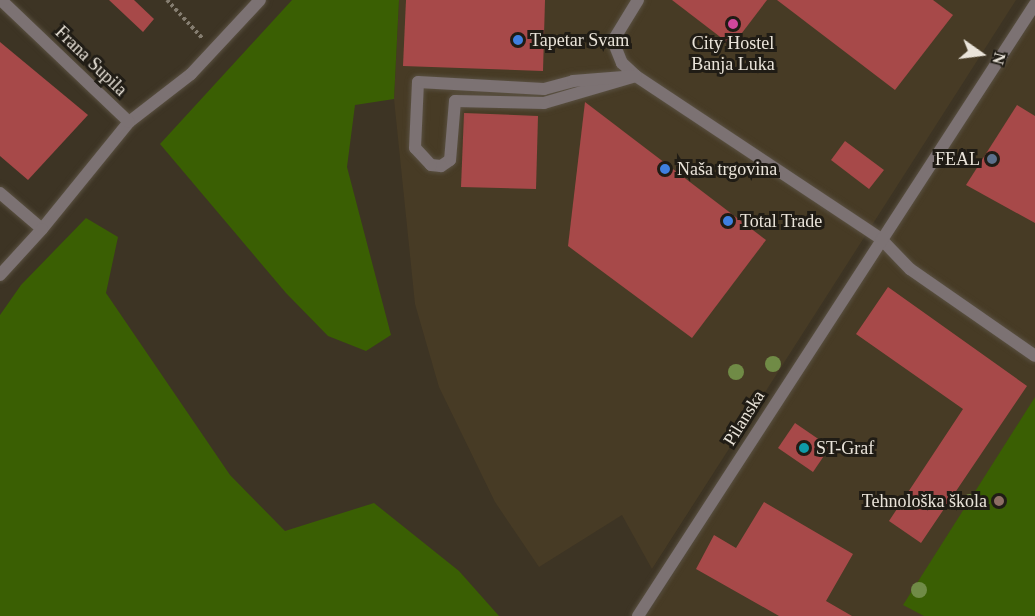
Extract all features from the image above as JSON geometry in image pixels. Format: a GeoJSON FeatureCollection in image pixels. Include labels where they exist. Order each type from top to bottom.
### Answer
{"type":"FeatureCollection","features":[{"type":"Feature","properties":{"kind":"street","name":"Frana Supila"},"geometry":{"type":"LineString","coordinates":[[1,0],[129,122]]}},
{"type":"Feature","properties":{"kind":"street","name":"Frana Supila"},"geometry":{"type":"LineString","coordinates":[[0,275],[42,229],[129,122],[191,74],[260,0]]}},
{"type":"Feature","properties":{"kind":"street"},"geometry":{"type":"LineString","coordinates":[[638,0],[613,41],[622,63],[636,76],[881,239],[910,269],[1035,356]]}},
{"type":"Feature","properties":{"kind":"street","name":"Pilanska"},"geometry":{"type":"LineString","coordinates":[[638,616],[1035,4]]}},
{"type":"Feature","properties":{"kind":"street"},"geometry":{"type":"LineString","coordinates":[[636,76],[544,104],[455,101],[450,160],[441,166],[430,165],[415,148],[418,82],[544,89],[573,81],[636,76]]}},
{"type":"Feature","properties":{"kind":"street"},"geometry":{"type":"LineString","coordinates":[[0,192],[42,229]]}},
{"type":"Feature","properties":{"kind":"path"},"geometry":{"type":"LineString","coordinates":[[167,0],[213,50]]}},
{"type":"Feature","properties":{"kind":"shaded area"},"geometry":{"type":"Polygon","coordinates":[[[399,0],[1016,0],[652,569],[622,515],[539,567],[495,502],[439,387],[415,304],[394,99],[399,0]]]}},
{"type":"Feature","properties":{"kind":"shaded area"},"geometry":{"type":"Polygon","coordinates":[[[1035,17],[1035,616],[647,616],[836,317],[1035,17]]]}},
{"type":"Feature","properties":{"kind":"green space"},"geometry":{"type":"Polygon","coordinates":[[[292,0],[399,0],[394,99],[355,105],[347,167],[391,335],[366,351],[328,336],[286,293],[160,144],[292,0]]]}},
{"type":"Feature","properties":{"kind":"green space"},"geometry":{"type":"Polygon","coordinates":[[[86,218],[118,237],[106,293],[230,475],[285,531],[374,503],[459,571],[499,616],[0,616],[0,315],[21,285],[86,218]]]}},
{"type":"Feature","properties":{"kind":"green space","name":"Tehnološka škola"},"geometry":{"type":"Polygon","coordinates":[[[1035,397],[1035,616],[924,616],[903,605],[1035,397]]]}},
{"type":"Feature","properties":{"kind":"building"},"geometry":{"type":"Polygon","coordinates":[[[109,0],[134,0],[154,19],[143,32],[109,0]]]}},
{"type":"Feature","properties":{"kind":"building"},"geometry":{"type":"Polygon","coordinates":[[[406,0],[545,0],[543,71],[403,66],[406,0]]]}},
{"type":"Feature","properties":{"kind":"building"},"geometry":{"type":"Polygon","coordinates":[[[672,0],[767,0],[732,46],[672,0]]]}},
{"type":"Feature","properties":{"kind":"building"},"geometry":{"type":"Polygon","coordinates":[[[777,0],[933,0],[953,15],[895,90],[777,0]]]}},
{"type":"Feature","properties":{"kind":"building"},"geometry":{"type":"Polygon","coordinates":[[[0,42],[88,115],[28,180],[0,156],[0,42]]]}},
{"type":"Feature","properties":{"kind":"building"},"geometry":{"type":"Polygon","coordinates":[[[585,102],[766,240],[692,338],[568,246],[585,102]]]}},
{"type":"Feature","properties":{"kind":"building"},"geometry":{"type":"Polygon","coordinates":[[[1017,105],[1035,116],[1035,223],[966,185],[1017,105]]]}},
{"type":"Feature","properties":{"kind":"building"},"geometry":{"type":"Polygon","coordinates":[[[464,113],[538,116],[536,189],[461,187],[464,113]]]}},
{"type":"Feature","properties":{"kind":"building"},"geometry":{"type":"Polygon","coordinates":[[[845,141],[884,170],[869,189],[831,160],[845,141]]]}},
{"type":"Feature","properties":{"kind":"building"},"geometry":{"type":"Polygon","coordinates":[[[888,287],[1027,386],[921,543],[889,521],[963,409],[856,334],[888,287]]]}},
{"type":"Feature","properties":{"kind":"building","name":"ST-Graf"},"geometry":{"type":"Polygon","coordinates":[[[795,423],[830,447],[813,472],[778,448],[795,423]]]}},
{"type":"Feature","properties":{"kind":"building"},"geometry":{"type":"Polygon","coordinates":[[[764,502],[853,554],[826,601],[852,616],[779,616],[696,569],[714,535],[736,548],[764,502]]]}},
{"type":"Feature","properties":{"kind":"place","name":"City Hostel Banja Luka"},"geometry":{"type":"Point","coordinates":[733,24]}},
{"type":"Feature","properties":{"kind":"place","name":"Tapetar Svam"},"geometry":{"type":"Point","coordinates":[518,40]}},
{"type":"Feature","properties":{"kind":"place","name":"FEAL"},"geometry":{"type":"Point","coordinates":[992,159]}},
{"type":"Feature","properties":{"kind":"place","name":"Naša trgovina"},"geometry":{"type":"Point","coordinates":[665,169]}},
{"type":"Feature","properties":{"kind":"place","name":"Total Trade"},"geometry":{"type":"Point","coordinates":[728,221]}},
{"type":"Feature","properties":{"kind":"place","name":"ST-Graf"},"geometry":{"type":"Point","coordinates":[804,448]}},
{"type":"Feature","properties":{"kind":"place","name":"Tehnološka škola"},"geometry":{"type":"Point","coordinates":[999,501]}}]}
